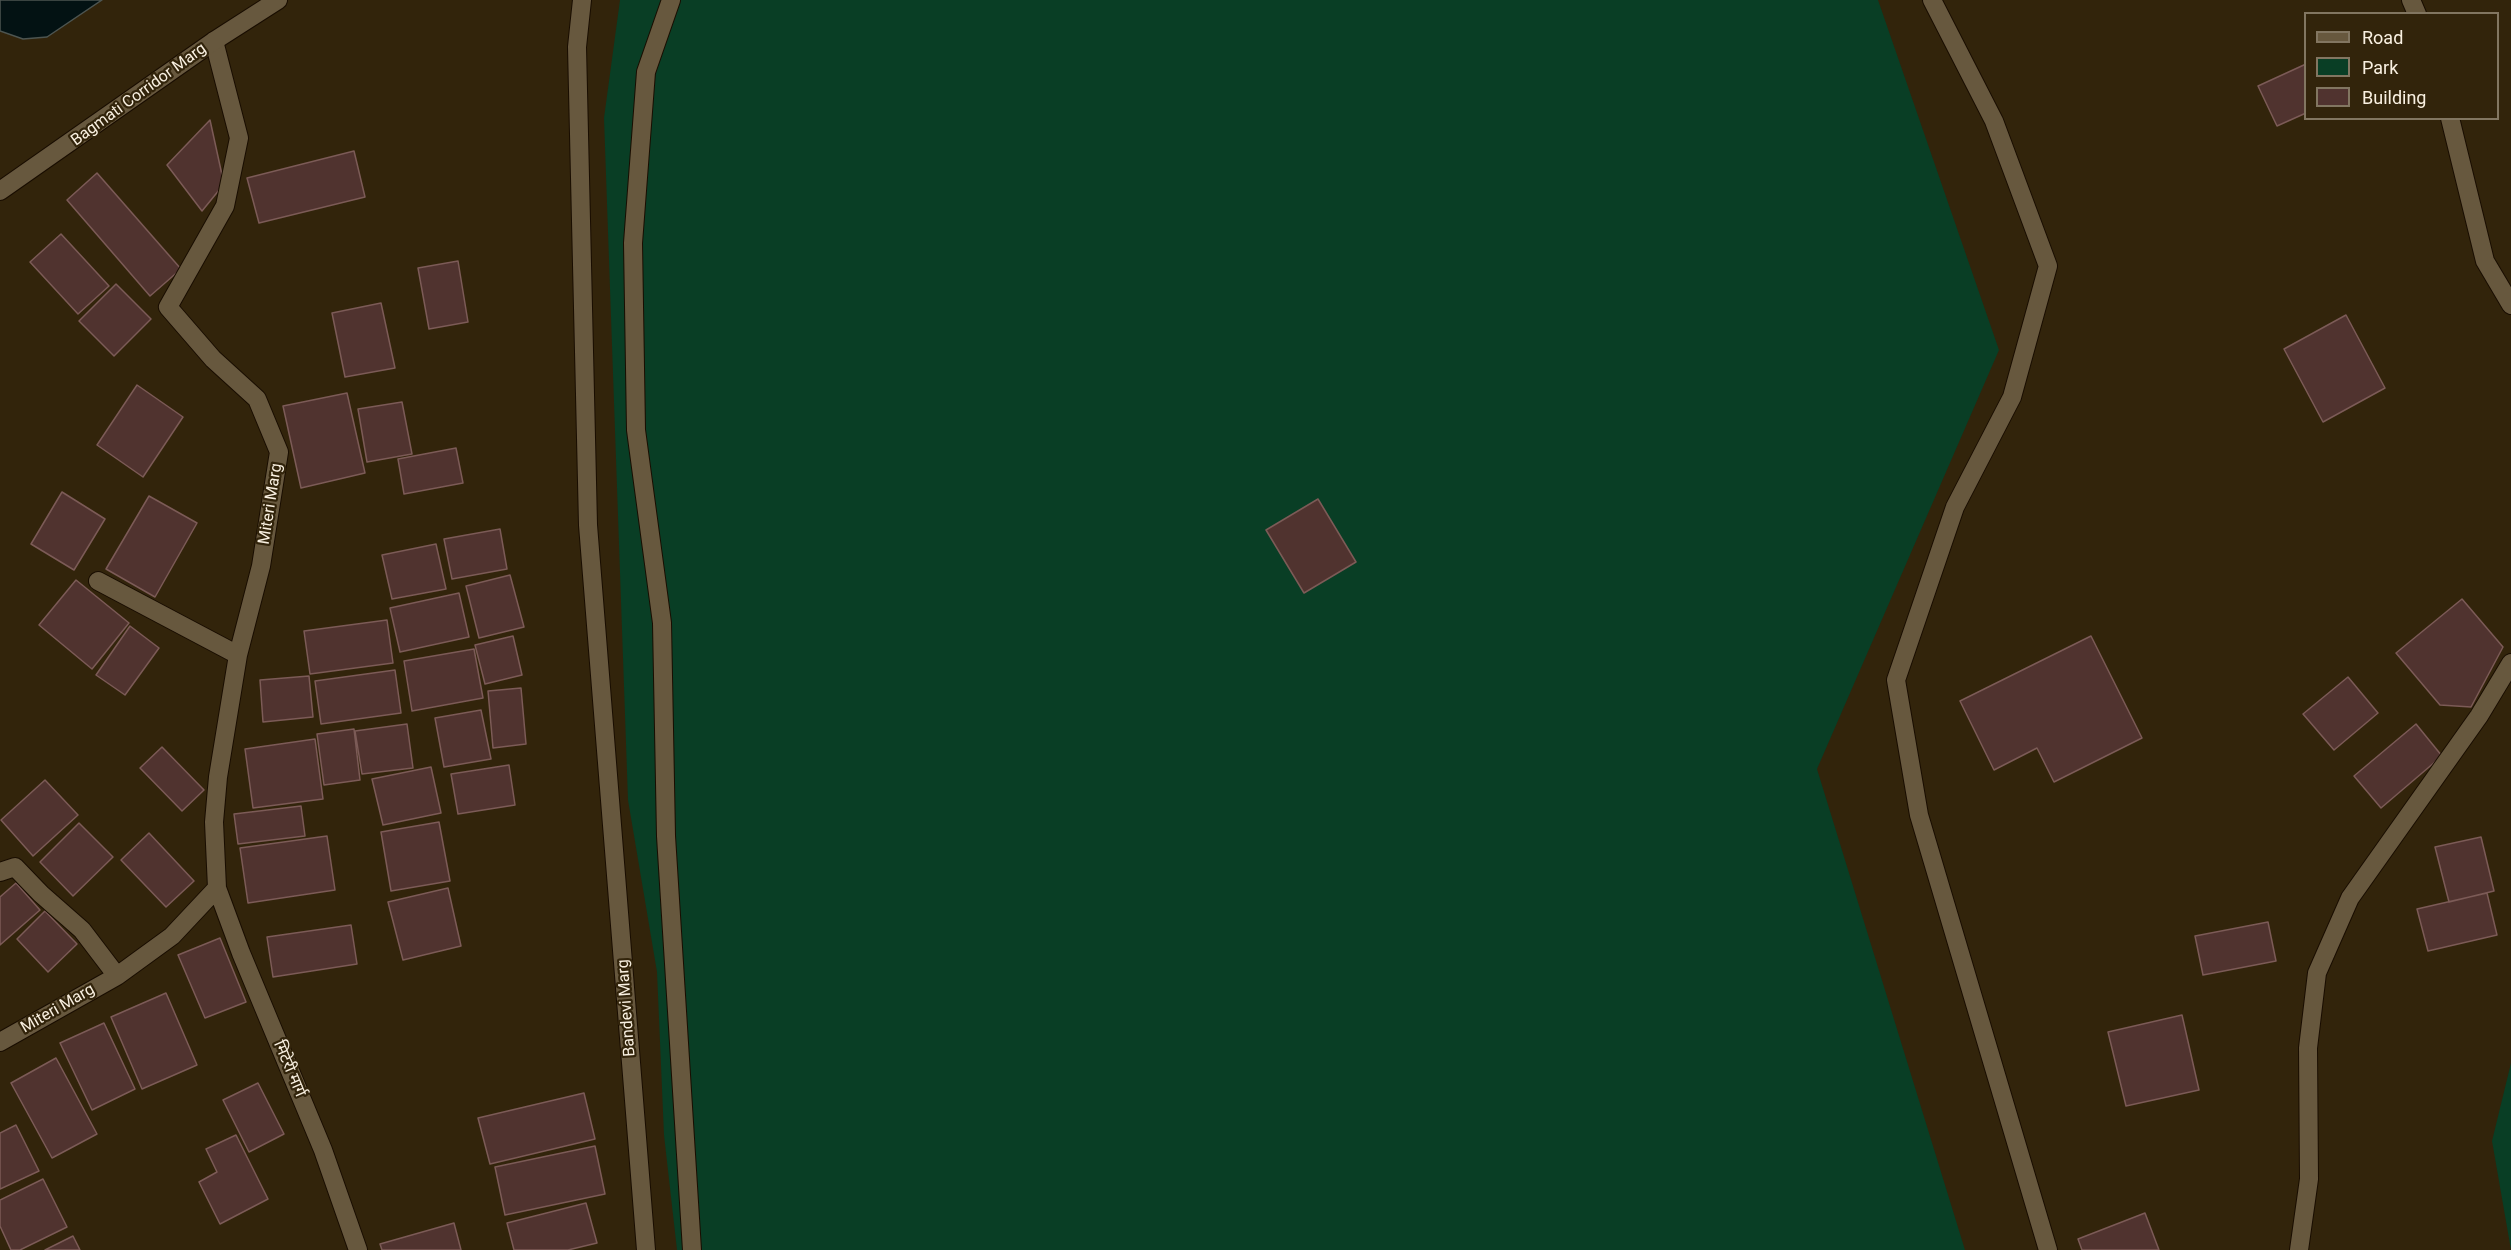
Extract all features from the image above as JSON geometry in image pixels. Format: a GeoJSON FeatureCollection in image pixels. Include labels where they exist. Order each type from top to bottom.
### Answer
{"type":"FeatureCollection","features":[{"type":"Feature","properties":{"kind":"street","name":"Bagmati Corridor Marg"},"geometry":{"type":"LineString","coordinates":[[0,191],[214,41],[278,0]]}},
{"type":"Feature","properties":{"kind":"street","name":"Bandevi Marg"},"geometry":{"type":"LineString","coordinates":[[582,0],[577,47],[588,525],[645,1250]]}},
{"type":"Feature","properties":{"kind":"street"},"geometry":{"type":"LineString","coordinates":[[671,0],[646,72],[633,243],[635,394],[636,429],[662,623],[666,836],[692,1250]]}},
{"type":"Feature","properties":{"kind":"street"},"geometry":{"type":"LineString","coordinates":[[1932,0],[1994,121],[2048,266],[2012,397],[1955,507],[1896,680],[1919,815],[2048,1250]]}},
{"type":"Feature","properties":{"kind":"street","name":"Miteri Marg"},"geometry":{"type":"LineString","coordinates":[[0,1042],[117,976],[172,936],[217,888],[214,822],[218,777],[238,654],[261,566],[279,452],[257,399],[213,359],[168,307],[225,206],[239,138],[214,41]]}},
{"type":"Feature","properties":{"kind":"street"},"geometry":{"type":"LineString","coordinates":[[2450,120],[2485,261],[2511,305]]}},
{"type":"Feature","properties":{"kind":"street"},"geometry":{"type":"LineString","coordinates":[[98,581],[238,654]]}},
{"type":"Feature","properties":{"kind":"street"},"geometry":{"type":"LineString","coordinates":[[2299,1250],[2309,1179],[2308,1048],[2318,973],[2350,898],[2479,716],[2511,663]]}},
{"type":"Feature","properties":{"kind":"street"},"geometry":{"type":"LineString","coordinates":[[0,872],[15,867],[41,894],[82,930],[117,976]]}},
{"type":"Feature","properties":{"kind":"street","name":"मिटेरी मार्ग"},"geometry":{"type":"LineString","coordinates":[[217,888],[323,1150],[358,1250]]}},
{"type":"Feature","properties":{"kind":"green space"},"geometry":{"type":"Polygon","coordinates":[[[620,0],[1878,0],[1999,350],[1817,769],[1965,1250],[677,1250],[664,1135],[657,972],[628,800],[604,118],[620,0]]]}},
{"type":"Feature","properties":{"kind":"green space"},"geometry":{"type":"Polygon","coordinates":[[[2511,1063],[2511,1250],[2492,1141],[2511,1063]]]}},
{"type":"Feature","properties":{"kind":"shaded area"},"geometry":{"type":"Polygon","coordinates":[[[0,0],[102,0],[47,37],[23,39],[0,31],[0,0]]]}},
{"type":"Feature","properties":{"kind":"building"},"geometry":{"type":"Polygon","coordinates":[[[2304,65],[2304,114],[2277,126],[2258,86],[2304,65]]]}},
{"type":"Feature","properties":{"kind":"building"},"geometry":{"type":"Polygon","coordinates":[[[210,120],[224,184],[202,211],[167,165],[210,120]]]}},
{"type":"Feature","properties":{"kind":"building"},"geometry":{"type":"Polygon","coordinates":[[[354,151],[365,197],[259,223],[247,178],[354,151]]]}},
{"type":"Feature","properties":{"kind":"building"},"geometry":{"type":"Polygon","coordinates":[[[97,173],[181,269],[150,296],[67,200],[97,173]]]}},
{"type":"Feature","properties":{"kind":"building"},"geometry":{"type":"Polygon","coordinates":[[[61,234],[109,286],[78,314],[30,262],[61,234]]]}},
{"type":"Feature","properties":{"kind":"building"},"geometry":{"type":"Polygon","coordinates":[[[458,261],[468,322],[429,329],[418,268],[458,261]]]}},
{"type":"Feature","properties":{"kind":"building"},"geometry":{"type":"Polygon","coordinates":[[[116,284],[151,319],[114,356],[79,321],[116,284]]]}},
{"type":"Feature","properties":{"kind":"building"},"geometry":{"type":"Polygon","coordinates":[[[381,303],[395,368],[345,377],[332,313],[381,303]]]}},
{"type":"Feature","properties":{"kind":"building"},"geometry":{"type":"Polygon","coordinates":[[[2346,315],[2385,388],[2323,422],[2284,349],[2346,315]]]}},
{"type":"Feature","properties":{"kind":"building"},"geometry":{"type":"Polygon","coordinates":[[[137,385],[183,417],[143,477],[97,445],[137,385]]]}},
{"type":"Feature","properties":{"kind":"building"},"geometry":{"type":"Polygon","coordinates":[[[347,393],[365,473],[301,488],[283,406],[347,393]]]}},
{"type":"Feature","properties":{"kind":"building"},"geometry":{"type":"Polygon","coordinates":[[[402,402],[412,454],[367,462],[358,409],[402,402]]]}},
{"type":"Feature","properties":{"kind":"building"},"geometry":{"type":"Polygon","coordinates":[[[456,448],[463,483],[404,494],[398,459],[456,448]]]}},
{"type":"Feature","properties":{"kind":"building"},"geometry":{"type":"Polygon","coordinates":[[[62,492],[105,519],[74,570],[31,544],[62,492]]]}},
{"type":"Feature","properties":{"kind":"building"},"geometry":{"type":"Polygon","coordinates":[[[149,496],[197,523],[155,597],[106,569],[149,496]]]}},
{"type":"Feature","properties":{"kind":"building"},"geometry":{"type":"Polygon","coordinates":[[[1318,499],[1356,562],[1304,593],[1266,530],[1318,499]]]}},
{"type":"Feature","properties":{"kind":"building"},"geometry":{"type":"Polygon","coordinates":[[[500,529],[507,569],[452,579],[444,539],[500,529]]]}},
{"type":"Feature","properties":{"kind":"building"},"geometry":{"type":"Polygon","coordinates":[[[436,544],[446,589],[392,599],[382,555],[436,544]]]}},
{"type":"Feature","properties":{"kind":"building"},"geometry":{"type":"Polygon","coordinates":[[[510,575],[524,627],[479,638],[466,586],[510,575]]]}},
{"type":"Feature","properties":{"kind":"building"},"geometry":{"type":"Polygon","coordinates":[[[76,580],[129,623],[92,669],[39,625],[76,580]]]}},
{"type":"Feature","properties":{"kind":"building"},"geometry":{"type":"Polygon","coordinates":[[[459,593],[469,637],[400,652],[390,608],[459,593]]]}},
{"type":"Feature","properties":{"kind":"building"},"geometry":{"type":"Polygon","coordinates":[[[2462,599],[2503,647],[2471,707],[2440,705],[2396,653],[2462,599]]]}},
{"type":"Feature","properties":{"kind":"building"},"geometry":{"type":"Polygon","coordinates":[[[387,620],[393,663],[310,674],[304,631],[387,620]]]}},
{"type":"Feature","properties":{"kind":"building"},"geometry":{"type":"Polygon","coordinates":[[[130,626],[159,648],[125,695],[96,675],[130,626]]]}},
{"type":"Feature","properties":{"kind":"building"},"geometry":{"type":"Polygon","coordinates":[[[513,636],[522,675],[485,684],[475,645],[513,636]]]}},
{"type":"Feature","properties":{"kind":"building"},"geometry":{"type":"Polygon","coordinates":[[[2091,636],[2142,738],[2054,782],[2037,748],[1994,770],[1960,701],[2091,636]]]}},
{"type":"Feature","properties":{"kind":"building"},"geometry":{"type":"Polygon","coordinates":[[[474,649],[483,698],[412,711],[404,661],[474,649]]]}},
{"type":"Feature","properties":{"kind":"building"},"geometry":{"type":"Polygon","coordinates":[[[395,670],[401,713],[321,724],[315,681],[395,670]]]}},
{"type":"Feature","properties":{"kind":"building"},"geometry":{"type":"Polygon","coordinates":[[[309,676],[313,717],[263,722],[260,680],[309,676]]]}},
{"type":"Feature","properties":{"kind":"building"},"geometry":{"type":"Polygon","coordinates":[[[2348,677],[2378,713],[2334,750],[2303,714],[2348,677]]]}},
{"type":"Feature","properties":{"kind":"building"},"geometry":{"type":"Polygon","coordinates":[[[521,688],[526,744],[493,748],[488,691],[521,688]]]}},
{"type":"Feature","properties":{"kind":"building"},"geometry":{"type":"Polygon","coordinates":[[[481,710],[491,759],[444,767],[435,718],[481,710]]]}},
{"type":"Feature","properties":{"kind":"building"},"geometry":{"type":"Polygon","coordinates":[[[407,724],[413,768],[362,774],[355,731],[407,724]]]}},
{"type":"Feature","properties":{"kind":"building"},"geometry":{"type":"Polygon","coordinates":[[[2416,724],[2442,756],[2381,808],[2354,776],[2416,724]]]}},
{"type":"Feature","properties":{"kind":"building"},"geometry":{"type":"Polygon","coordinates":[[[354,729],[360,780],[324,785],[317,734],[354,729]]]}},
{"type":"Feature","properties":{"kind":"building"},"geometry":{"type":"Polygon","coordinates":[[[315,739],[323,799],[253,808],[245,749],[315,739]]]}},
{"type":"Feature","properties":{"kind":"building"},"geometry":{"type":"Polygon","coordinates":[[[162,747],[204,790],[182,811],[140,768],[162,747]]]}},
{"type":"Feature","properties":{"kind":"building"},"geometry":{"type":"Polygon","coordinates":[[[509,765],[515,805],[458,814],[451,774],[509,765]]]}},
{"type":"Feature","properties":{"kind":"building"},"geometry":{"type":"Polygon","coordinates":[[[431,767],[441,813],[383,825],[372,779],[431,767]]]}},
{"type":"Feature","properties":{"kind":"building"},"geometry":{"type":"Polygon","coordinates":[[[45,780],[78,815],[33,856],[1,820],[45,780]]]}},
{"type":"Feature","properties":{"kind":"building"},"geometry":{"type":"Polygon","coordinates":[[[301,806],[305,836],[238,844],[234,814],[301,806]]]}},
{"type":"Feature","properties":{"kind":"building"},"geometry":{"type":"Polygon","coordinates":[[[439,822],[450,881],[391,891],[381,832],[439,822]]]}},
{"type":"Feature","properties":{"kind":"building"},"geometry":{"type":"Polygon","coordinates":[[[79,823],[113,857],[73,896],[40,862],[79,823]]]}},
{"type":"Feature","properties":{"kind":"building"},"geometry":{"type":"Polygon","coordinates":[[[149,833],[194,881],[166,907],[121,860],[149,833]]]}},
{"type":"Feature","properties":{"kind":"building"},"geometry":{"type":"Polygon","coordinates":[[[327,836],[335,890],[248,903],[240,848],[327,836]]]}},
{"type":"Feature","properties":{"kind":"building"},"geometry":{"type":"Polygon","coordinates":[[[2481,837],[2494,891],[2449,902],[2435,847],[2481,837]]]}},
{"type":"Feature","properties":{"kind":"building"},"geometry":{"type":"Polygon","coordinates":[[[16,883],[40,910],[0,945],[0,897],[16,883]]]}},
{"type":"Feature","properties":{"kind":"building"},"geometry":{"type":"Polygon","coordinates":[[[448,888],[461,946],[403,960],[388,902],[448,888]]]}},
{"type":"Feature","properties":{"kind":"building"},"geometry":{"type":"Polygon","coordinates":[[[2487,893],[2497,935],[2428,951],[2417,909],[2487,893]]]}},
{"type":"Feature","properties":{"kind":"building"},"geometry":{"type":"Polygon","coordinates":[[[45,911],[77,944],[48,972],[17,939],[45,911]]]}},
{"type":"Feature","properties":{"kind":"building"},"geometry":{"type":"Polygon","coordinates":[[[2268,922],[2276,961],[2203,975],[2195,936],[2268,922]]]}},
{"type":"Feature","properties":{"kind":"building"},"geometry":{"type":"Polygon","coordinates":[[[351,925],[357,964],[273,977],[267,937],[351,925]]]}},
{"type":"Feature","properties":{"kind":"building"},"geometry":{"type":"Polygon","coordinates":[[[220,938],[246,1002],[205,1018],[178,955],[220,938]]]}},
{"type":"Feature","properties":{"kind":"building"},"geometry":{"type":"Polygon","coordinates":[[[166,993],[197,1065],[142,1089],[111,1017],[166,993]]]}},
{"type":"Feature","properties":{"kind":"building"},"geometry":{"type":"Polygon","coordinates":[[[2182,1015],[2199,1090],[2126,1106],[2108,1032],[2182,1015]]]}},
{"type":"Feature","properties":{"kind":"building"},"geometry":{"type":"Polygon","coordinates":[[[104,1023],[135,1089],[92,1110],[60,1043],[104,1023]]]}},
{"type":"Feature","properties":{"kind":"building"},"geometry":{"type":"Polygon","coordinates":[[[56,1058],[97,1134],[52,1158],[11,1083],[56,1058]]]}},
{"type":"Feature","properties":{"kind":"building"},"geometry":{"type":"Polygon","coordinates":[[[258,1083],[284,1134],[249,1152],[223,1100],[258,1083]]]}},
{"type":"Feature","properties":{"kind":"building"},"geometry":{"type":"Polygon","coordinates":[[[584,1093],[595,1139],[490,1164],[478,1118],[584,1093]]]}},
{"type":"Feature","properties":{"kind":"building"},"geometry":{"type":"Polygon","coordinates":[[[16,1125],[39,1171],[0,1189],[0,1133],[16,1125]]]}},
{"type":"Feature","properties":{"kind":"building"},"geometry":{"type":"Polygon","coordinates":[[[236,1135],[268,1199],[220,1224],[199,1182],[217,1172],[206,1149],[236,1135]]]}},
{"type":"Feature","properties":{"kind":"building"},"geometry":{"type":"Polygon","coordinates":[[[595,1146],[605,1194],[505,1215],[495,1167],[595,1146]]]}},
{"type":"Feature","properties":{"kind":"building"},"geometry":{"type":"Polygon","coordinates":[[[43,1179],[67,1227],[20,1250],[11,1250],[0,1226],[0,1200],[43,1179]]]}},
{"type":"Feature","properties":{"kind":"building"},"geometry":{"type":"Polygon","coordinates":[[[586,1203],[597,1243],[568,1250],[514,1250],[507,1223],[586,1203]]]}},
{"type":"Feature","properties":{"kind":"building"},"geometry":{"type":"Polygon","coordinates":[[[2145,1213],[2159,1250],[2082,1250],[2078,1239],[2145,1213]]]}},
{"type":"Feature","properties":{"kind":"building"},"geometry":{"type":"Polygon","coordinates":[[[454,1223],[461,1250],[382,1250],[380,1244],[454,1223]]]}},
{"type":"Feature","properties":{"kind":"building"},"geometry":{"type":"Polygon","coordinates":[[[73,1236],[80,1250],[45,1250],[73,1236]]]}}]}
